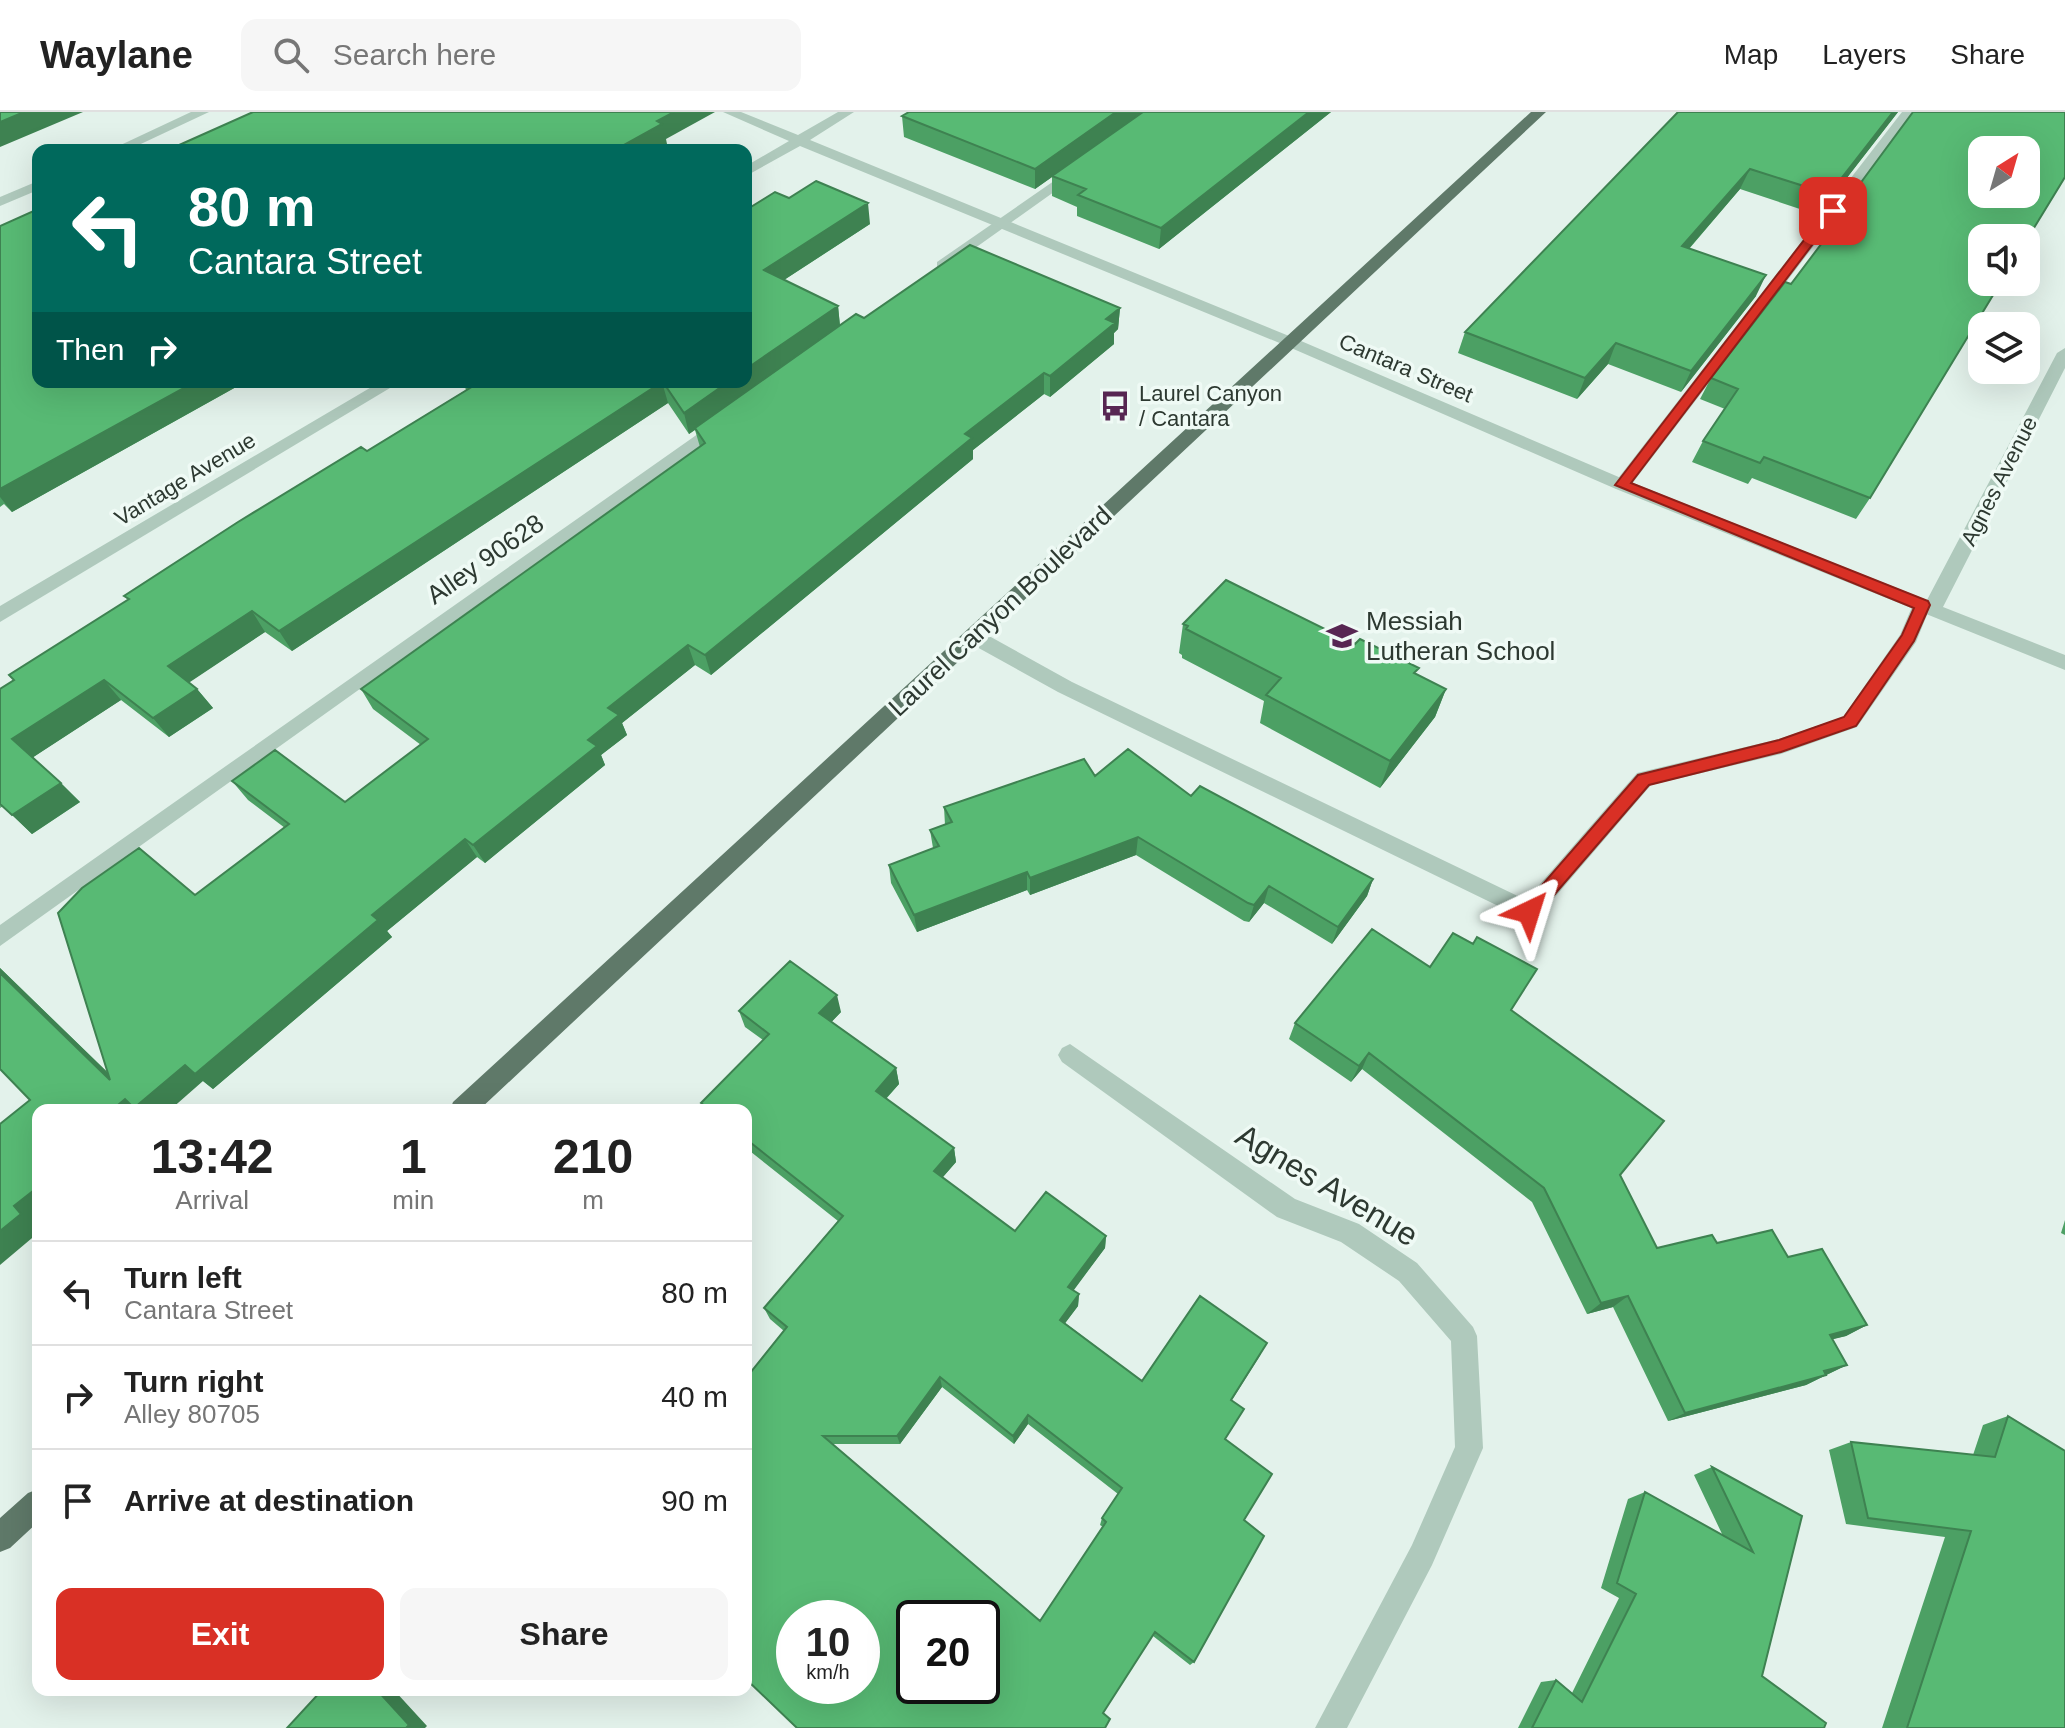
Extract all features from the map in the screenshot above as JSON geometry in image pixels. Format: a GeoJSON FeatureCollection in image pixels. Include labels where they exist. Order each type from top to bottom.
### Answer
{"type":"FeatureCollection","features":[{"type":"Feature","properties":{"kind":"main road","name":"Laurel Canyon Boulevard"},"geometry":{"type":"LineString","coordinates":[[468,1104],[1288,341],[1539,112]]}},
{"type":"Feature","properties":{"kind":"main road"},"geometry":{"type":"LineString","coordinates":[[0,1538],[32,1509]]}},
{"type":"Feature","properties":{"kind":"street"},"geometry":{"type":"LineString","coordinates":[[130,144],[202,112]]}},
{"type":"Feature","properties":{"kind":"street","name":"Cantara Street"},"geometry":{"type":"LineString","coordinates":[[730,112],[1288,341],[1622,485],[2065,663]]}},
{"type":"Feature","properties":{"kind":"street"},"geometry":{"type":"LineString","coordinates":[[752,168],[847,112]]}},
{"type":"Feature","properties":{"kind":"street"},"geometry":{"type":"LineString","coordinates":[[1622,485],[1909,112]]}},
{"type":"Feature","properties":{"kind":"street"},"geometry":{"type":"LineString","coordinates":[[923,279],[1085,163]]}},
{"type":"Feature","properties":{"kind":"street"},"geometry":{"type":"LineString","coordinates":[[0,202],[32,188]]}},
{"type":"Feature","properties":{"kind":"street","name":"Agnes Avenue"},"geometry":{"type":"LineString","coordinates":[[973,636],[1065,687],[1529,912],[1644,779],[1781,746],[1850,722],[1927,607],[2065,353]]}},
{"type":"Feature","properties":{"kind":"street","name":"Vantage Avenue"},"geometry":{"type":"LineString","coordinates":[[0,615],[382,388]]}},
{"type":"Feature","properties":{"kind":"street","name":"Alley 90628"},"geometry":{"type":"LineString","coordinates":[[0,937],[741,408]]}},
{"type":"Feature","properties":{"kind":"street","name":"Agnes Avenue"},"geometry":{"type":"LineString","coordinates":[[1070,1055],[1286,1208],[1350,1233],[1408,1272],[1464,1336],[1469,1448],[1422,1555],[1330,1728]]}},
{"type":"Feature","properties":{"kind":"building"},"geometry":{"type":"Polygon","coordinates":[[[0,112],[24,112],[0,122],[0,112]]]}},
{"type":"Feature","properties":{"kind":"building"},"geometry":{"type":"Polygon","coordinates":[[[253,112],[674,112],[657,121],[662,124],[626,144],[181,144],[253,112]]]}},
{"type":"Feature","properties":{"kind":"building"},"geometry":{"type":"Polygon","coordinates":[[[909,112],[1116,112],[1035,169],[902,116],[909,112]]]}},
{"type":"Feature","properties":{"kind":"building"},"geometry":{"type":"Polygon","coordinates":[[[1143,112],[1309,112],[1161,228],[1078,195],[1086,189],[1052,176],[1143,112]]]}},
{"type":"Feature","properties":{"kind":"building"},"geometry":{"type":"Polygon","coordinates":[[[1678,112],[1893,112],[1829,194],[1750,169],[1682,246],[1766,275],[1691,371],[1616,343],[1585,378],[1465,332],[1678,112]]]}},
{"type":"Feature","properties":{"kind":"building"},"geometry":{"type":"Polygon","coordinates":[[[1913,112],[2065,112],[2065,177],[2036,224],[1968,224],[1968,296],[1993,296],[1983,312],[1968,312],[1968,336],[1870,498],[1764,457],[1760,463],[1703,441],[1738,389],[1711,378],[1785,282],[1791,284],[1853,202],[1848,200],[1913,112]]]}},
{"type":"Feature","properties":{"kind":"building"},"geometry":{"type":"Polygon","coordinates":[[[816,181],[868,203],[764,270],[838,306],[752,365],[752,206],[775,192],[789,198],[816,181]]]}},
{"type":"Feature","properties":{"kind":"building"},"geometry":{"type":"Polygon","coordinates":[[[32,212],[32,388],[184,388],[0,489],[0,226],[32,212]]]}},
{"type":"Feature","properties":{"kind":"building"},"geometry":{"type":"Polygon","coordinates":[[[970,245],[1120,308],[1106,319],[1115,323],[1050,376],[1044,373],[965,434],[972,438],[705,655],[688,645],[608,708],[619,715],[588,740],[597,746],[473,845],[465,839],[372,915],[378,920],[195,1074],[185,1065],[139,1104],[130,1104],[125,1099],[119,1104],[32,1104],[32,1192],[14,1206],[21,1214],[0,1231],[0,1124],[30,1100],[0,1069],[0,973],[110,1080],[58,913],[82,888],[139,848],[195,895],[289,824],[232,781],[275,750],[345,802],[428,739],[361,689],[705,443],[695,428],[856,314],[864,318],[970,245]]]}},
{"type":"Feature","properties":{"kind":"building"},"geometry":{"type":"Polygon","coordinates":[[[470,388],[653,388],[279,631],[252,611],[168,666],[197,689],[153,718],[104,680],[12,739],[61,783],[12,815],[0,804],[0,689],[14,680],[9,675],[129,599],[124,596],[238,522],[361,447],[367,451],[470,388]]]}},
{"type":"Feature","properties":{"kind":"building"},"geometry":{"type":"Polygon","coordinates":[[[667,388],[719,388],[684,413],[667,388]]]}},
{"type":"Feature","properties":{"kind":"building"},"geometry":{"type":"Polygon","coordinates":[[[1226,580],[1355,644],[1360,639],[1419,668],[1414,673],[1446,689],[1390,761],[1266,695],[1281,678],[1186,629],[1188,626],[1183,624],[1226,580]]]}},
{"type":"Feature","properties":{"kind":"building"},"geometry":{"type":"Polygon","coordinates":[[[1128,749],[1191,796],[1200,786],[1373,879],[1338,927],[1269,886],[1254,905],[1248,903],[1138,837],[1030,878],[1027,872],[914,915],[889,865],[939,846],[930,830],[952,822],[944,807],[1084,759],[1095,776],[1128,749]]]}},
{"type":"Feature","properties":{"kind":"building"},"geometry":{"type":"Polygon","coordinates":[[[1372,929],[1430,967],[1453,933],[1473,944],[1477,937],[1537,969],[1511,1010],[1664,1121],[1620,1175],[1657,1248],[1712,1235],[1717,1243],[1772,1230],[1788,1257],[1822,1249],[1867,1325],[1830,1335],[1847,1365],[1824,1371],[1826,1375],[1685,1413],[1628,1296],[1601,1303],[1544,1188],[1369,1053],[1359,1066],[1295,1023],[1372,929]]]}},
{"type":"Feature","properties":{"kind":"building"},"geometry":{"type":"Polygon","coordinates":[[[790,961],[837,995],[819,1013],[896,1068],[876,1091],[954,1148],[934,1171],[1015,1231],[1046,1192],[1106,1236],[1068,1287],[1079,1294],[1060,1320],[1142,1381],[1200,1296],[1267,1343],[1231,1400],[1244,1409],[1225,1439],[1272,1474],[1244,1520],[1264,1536],[1194,1662],[1155,1632],[1103,1713],[1110,1719],[1105,1728],[797,1728],[752,1685],[752,1371],[787,1327],[764,1308],[843,1216],[752,1144],[752,1104],[701,1103],[769,1034],[739,1011],[790,961]],[[940,1377],[897,1436],[823,1436],[1040,1621],[1106,1522],[1102,1518],[1122,1488],[1028,1415],[1013,1436],[940,1377]]]}},
{"type":"Feature","properties":{"kind":"building"},"geometry":{"type":"Polygon","coordinates":[[[2008,1416],[2065,1451],[2065,1728],[1907,1728],[1971,1531],[1868,1518],[1851,1442],[1995,1457],[2008,1416]]]}},
{"type":"Feature","properties":{"kind":"building"},"geometry":{"type":"Polygon","coordinates":[[[1712,1467],[1802,1516],[1762,1676],[1826,1723],[1824,1728],[1532,1728],[1556,1680],[1582,1702],[1636,1594],[1617,1583],[1645,1492],[1753,1552],[1712,1467]]]}},
{"type":"Feature","properties":{"kind":"building"},"geometry":{"type":"Polygon","coordinates":[[[316,1696],[382,1696],[409,1725],[406,1728],[287,1728],[316,1696]]]}},
{"type":"Feature","properties":{"kind":"place","name":"Laurel Canyon / Cantara"},"geometry":{"type":"Point","coordinates":[1115,406]}},
{"type":"Feature","properties":{"kind":"place","name":"Messiah Lutheran School"},"geometry":{"type":"Point","coordinates":[1342,636]}},
{"type":"Feature","properties":{"kind":"route"},"geometry":{"type":"LineString","coordinates":[[1529,912],[1644,779],[1781,746],[1850,722],[1909,637],[1922,605],[1622,485],[1833,211]]}}]}
